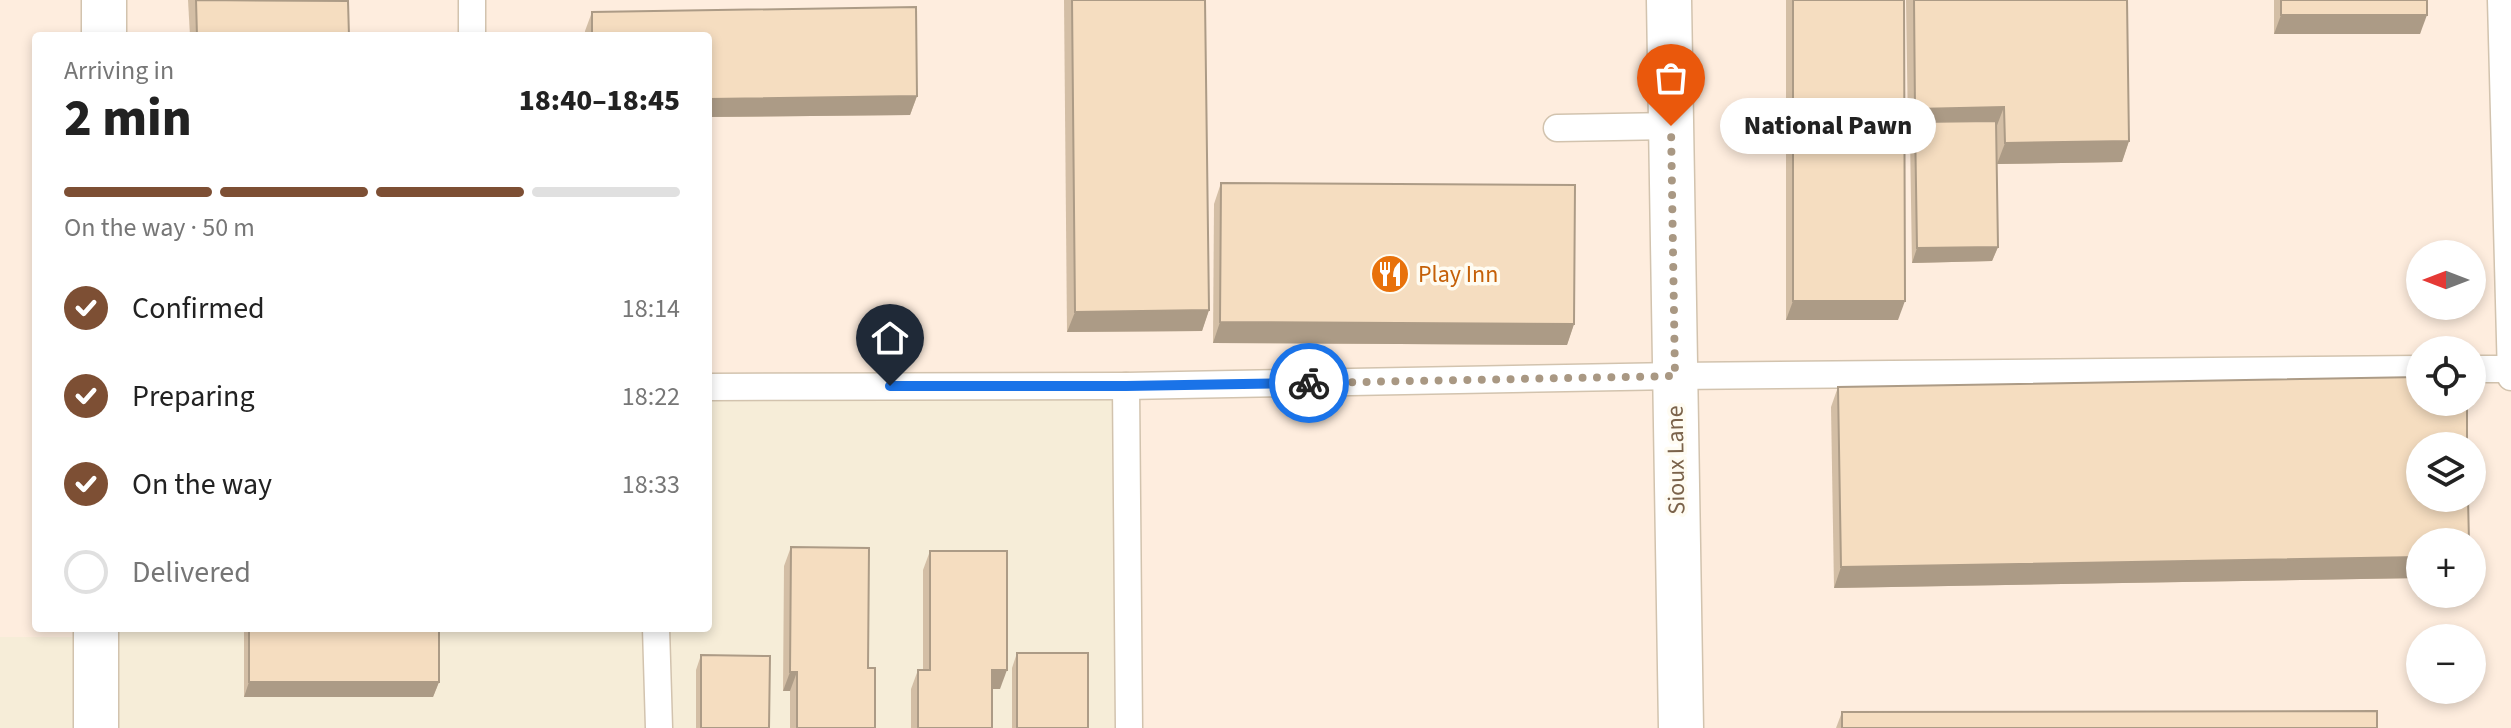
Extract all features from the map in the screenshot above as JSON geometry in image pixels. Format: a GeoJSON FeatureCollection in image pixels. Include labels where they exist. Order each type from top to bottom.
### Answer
{"type":"FeatureCollection","features":[{"type":"Feature","properties":{"kind":"street"},"geometry":{"type":"LineString","coordinates":[[104,0],[104,32]]}},
{"type":"Feature","properties":{"kind":"street","name":"Sioux Lane"},"geometry":{"type":"LineString","coordinates":[[1669,0],[1681,728]]}},
{"type":"Feature","properties":{"kind":"street"},"geometry":{"type":"LineString","coordinates":[[96,632],[96,728]]}},
{"type":"Feature","properties":{"kind":"lane"},"geometry":{"type":"LineString","coordinates":[[472,0],[472,32]]}},
{"type":"Feature","properties":{"kind":"lane"},"geometry":{"type":"LineString","coordinates":[[2501,0],[2511,377]]}},
{"type":"Feature","properties":{"kind":"lane"},"geometry":{"type":"LineString","coordinates":[[1557,128],[1671,126]]}},
{"type":"Feature","properties":{"kind":"lane"},"geometry":{"type":"LineString","coordinates":[[712,387],[1126,386],[1675,376],[2406,369]]}},
{"type":"Feature","properties":{"kind":"lane"},"geometry":{"type":"LineString","coordinates":[[2486,369],[2511,369]]}},
{"type":"Feature","properties":{"kind":"lane"},"geometry":{"type":"LineString","coordinates":[[1126,386],[1129,728]]}},
{"type":"Feature","properties":{"kind":"lane"},"geometry":{"type":"LineString","coordinates":[[656,632],[659,728]]}},
{"type":"Feature","properties":{"kind":"shaded area"},"geometry":{"type":"Polygon","coordinates":[[[0,0],[2511,0],[2511,728],[1129,728],[1126,386],[712,387],[712,32],[32,32],[32,632],[96,632],[96,637],[0,637],[0,0]]]}},
{"type":"Feature","properties":{"kind":"shaded area"},"geometry":{"type":"Polygon","coordinates":[[[1126,386],[1129,728],[0,728],[0,637],[96,637],[96,632],[712,632],[712,387],[1126,386]]]}},
{"type":"Feature","properties":{"kind":"building"},"geometry":{"type":"Polygon","coordinates":[[[196,0],[348,1],[349,32],[197,32],[196,0]]]}},
{"type":"Feature","properties":{"kind":"building"},"geometry":{"type":"Polygon","coordinates":[[[1072,0],[1205,0],[1209,310],[1075,312],[1072,0]]]}},
{"type":"Feature","properties":{"kind":"building"},"geometry":{"type":"Polygon","coordinates":[[[1793,0],[1904,0],[1905,301],[1793,301],[1793,0]]]}},
{"type":"Feature","properties":{"kind":"building"},"geometry":{"type":"Polygon","coordinates":[[[1914,0],[2127,0],[2129,141],[2005,143],[2004,107],[1915,109],[1914,0]]]}},
{"type":"Feature","properties":{"kind":"building"},"geometry":{"type":"Polygon","coordinates":[[[2281,0],[2427,0],[2427,15],[2281,15],[2281,0]]]}},
{"type":"Feature","properties":{"kind":"building"},"geometry":{"type":"Polygon","coordinates":[[[916,7],[917,96],[712,99],[712,32],[592,32],[592,12],[916,7]]]}},
{"type":"Feature","properties":{"kind":"building"},"geometry":{"type":"Polygon","coordinates":[[[1996,121],[1998,247],[1917,248],[1915,122],[1996,121]]]}},
{"type":"Feature","properties":{"kind":"building","name":"Play Inn"},"geometry":{"type":"Polygon","coordinates":[[[1221,183],[1575,185],[1574,324],[1220,322],[1221,183]]]}},
{"type":"Feature","properties":{"kind":"building"},"geometry":{"type":"Polygon","coordinates":[[[2406,377],[2406,416],[2467,416],[2467,432],[2406,432],[2406,512],[2468,512],[2469,528],[2406,528],[2406,557],[1841,567],[1838,387],[2406,377]]]}},
{"type":"Feature","properties":{"kind":"building"},"geometry":{"type":"Polygon","coordinates":[[[791,547],[869,548],[868,668],[875,668],[875,728],[797,728],[797,672],[790,672],[791,547]]]}},
{"type":"Feature","properties":{"kind":"building"},"geometry":{"type":"Polygon","coordinates":[[[930,551],[1007,551],[1007,670],[992,670],[992,728],[918,728],[918,670],[930,670],[930,551]]]}},
{"type":"Feature","properties":{"kind":"building"},"geometry":{"type":"Polygon","coordinates":[[[249,632],[439,632],[439,682],[249,682],[249,632]]]}},
{"type":"Feature","properties":{"kind":"building"},"geometry":{"type":"Polygon","coordinates":[[[1017,653],[1088,653],[1088,728],[1017,728],[1017,653]]]}},
{"type":"Feature","properties":{"kind":"building"},"geometry":{"type":"Polygon","coordinates":[[[701,655],[770,656],[769,728],[701,728],[701,655]]]}},
{"type":"Feature","properties":{"kind":"building"},"geometry":{"type":"Polygon","coordinates":[[[2377,711],[2377,728],[1842,728],[1842,712],[2377,711]]]}},
{"type":"Feature","properties":{"kind":"way so far"},"geometry":{"type":"LineString","coordinates":[[1309,383],[1675,376],[1671,126]]}},
{"type":"Feature","properties":{"kind":"place","name":"National Pawn"},"geometry":{"type":"Point","coordinates":[1671,126]}},
{"type":"Feature","properties":{"kind":"place","name":"Play Inn"},"geometry":{"type":"Point","coordinates":[1390,274]}},
{"type":"Feature","properties":{"kind":"route"},"geometry":{"type":"LineString","coordinates":[[890,386],[1309,383]]}}]}
